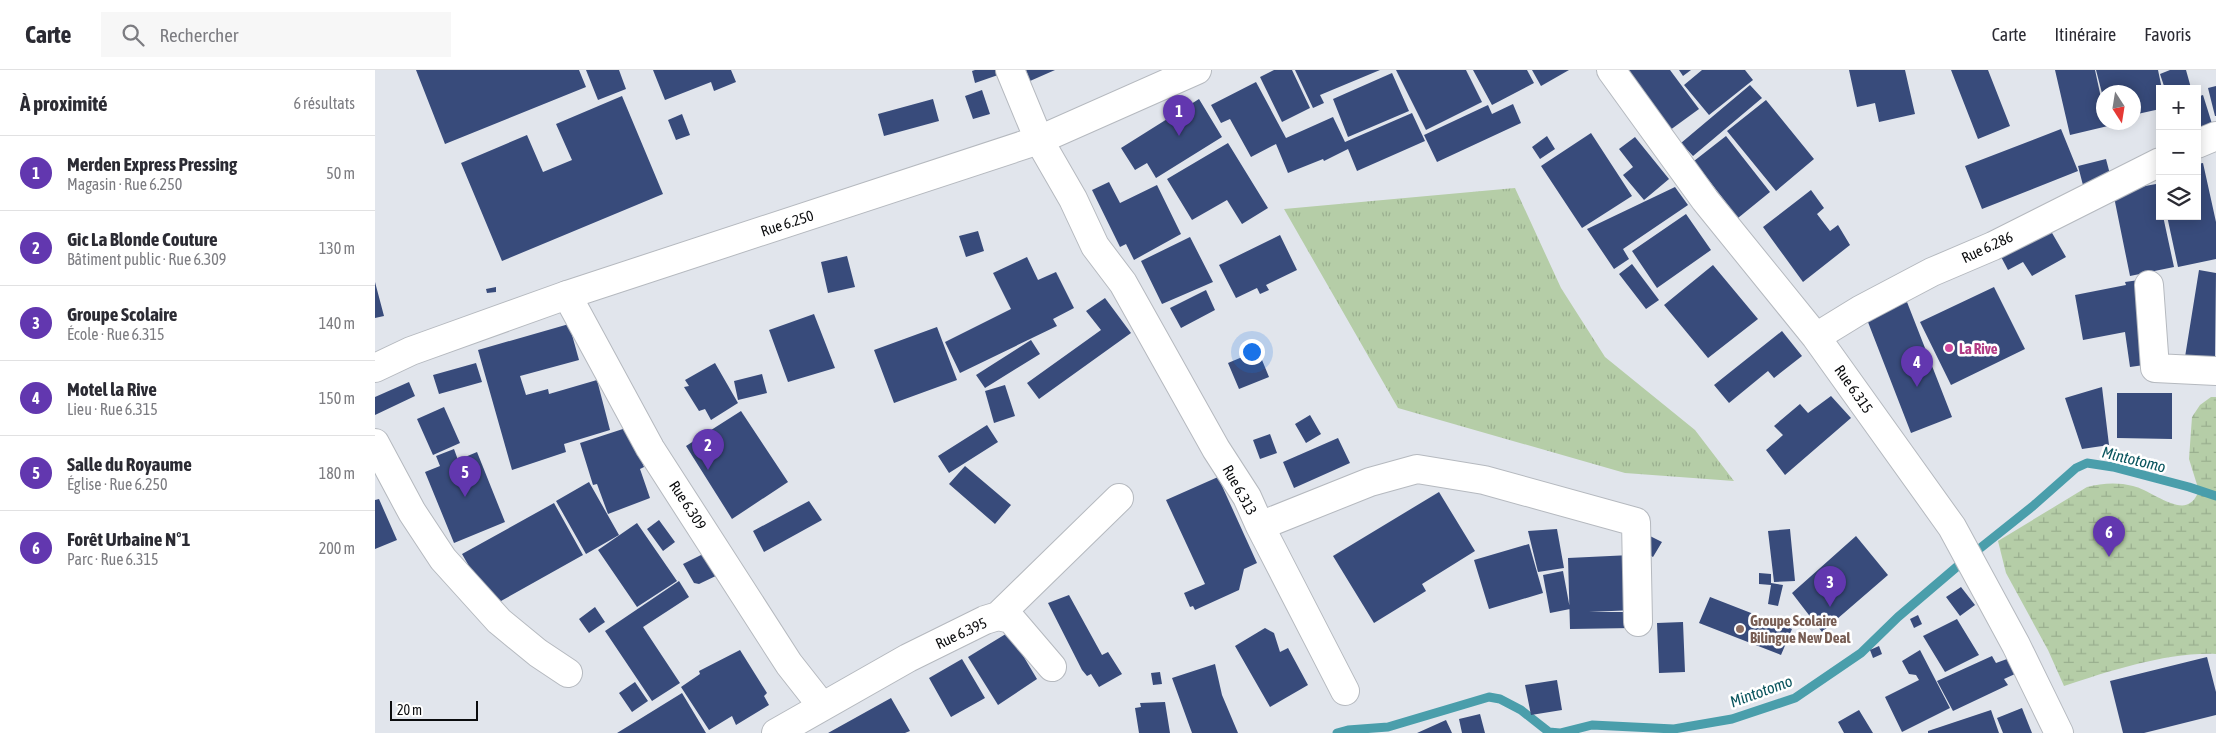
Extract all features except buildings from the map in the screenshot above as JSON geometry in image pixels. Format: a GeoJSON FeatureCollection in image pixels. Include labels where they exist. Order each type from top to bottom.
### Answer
{"type":"FeatureCollection","features":[{"type":"Feature","properties":{"kind":"street","name":"Rue 6.313"},"geometry":{"type":"LineString","coordinates":[[1010,70],[1039,140],[1073,199],[1095,246],[1123,283],[1217,449],[1247,497],[1260,526],[1369,482],[1417,469],[1484,480],[1636,522],[1638,622]]}},
{"type":"Feature","properties":{"kind":"street","name":"Rue 6.250"},"geometry":{"type":"LineString","coordinates":[[375,368],[411,350],[567,295],[1039,140],[1197,70]]}},
{"type":"Feature","properties":{"kind":"street","name":"Rue 6.315"},"geometry":{"type":"LineString","coordinates":[[1611,70],[1705,200],[1817,337],[1951,527],[1979,576],[2059,733]]}},
{"type":"Feature","properties":{"kind":"street"},"geometry":{"type":"LineString","coordinates":[[2201,142],[2216,136]]}},
{"type":"Feature","properties":{"kind":"street","name":"Rue 6.286"},"geometry":{"type":"LineString","coordinates":[[1817,337],[1859,310],[1916,281],[1993,246],[2107,186],[2156,164]]}},
{"type":"Feature","properties":{"kind":"street"},"geometry":{"type":"LineString","coordinates":[[2149,284],[2155,368],[2216,371]]}},
{"type":"Feature","properties":{"kind":"street","name":"Rue 6.309"},"geometry":{"type":"LineString","coordinates":[[567,295],[650,448],[789,664],[822,706]]}},
{"type":"Feature","properties":{"kind":"street"},"geometry":{"type":"LineString","coordinates":[[375,443],[412,512],[443,559],[499,621],[538,653],[568,673]]}},
{"type":"Feature","properties":{"kind":"street","name":"Rue 6.395"},"geometry":{"type":"LineString","coordinates":[[776,733],[908,658],[985,620],[998,616],[1119,498]]}},
{"type":"Feature","properties":{"kind":"street"},"geometry":{"type":"LineString","coordinates":[[1260,526],[1345,691]]}},
{"type":"Feature","properties":{"kind":"street"},"geometry":{"type":"LineString","coordinates":[[998,616],[1011,619],[1052,666]]}},
{"type":"Feature","properties":{"kind":"green space"},"geometry":{"type":"Polygon","coordinates":[[[1515,188],[1561,288],[1605,357],[1695,430],[1734,481],[1625,473],[1398,408],[1284,209],[1515,188]]]}},
{"type":"Feature","properties":{"kind":"green space"},"geometry":{"type":"Polygon","coordinates":[[[2211,397],[2216,397],[2216,654],[2197,654],[2159,659],[2064,686],[2048,650],[2006,573],[1998,541],[2087,487],[2122,484],[2139,488],[2170,503],[2184,505],[2191,502],[2199,491],[2189,459],[2192,417],[2200,405],[2211,397]]]}},
{"type":"Feature","properties":{"kind":"waterway","name":"Mintotomo"},"geometry":{"type":"LineString","coordinates":[[1337,733],[1348,730],[1388,727],[1489,697],[1500,699],[1521,710],[1549,732],[1560,733],[1592,725],[1674,729],[1732,719],[1795,698],[1861,653],[1898,617],[2033,506],[2076,468],[2087,463],[2113,467],[2216,496]]}},
{"type":"Feature","properties":{"kind":"place","name":"Merden Express Pressing"},"geometry":{"type":"Point","coordinates":[1179,136]}},
{"type":"Feature","properties":{"kind":"place","name":"La Rive"},"geometry":{"type":"Point","coordinates":[1949,348]}},
{"type":"Feature","properties":{"kind":"place","name":"Motel la Rive"},"geometry":{"type":"Point","coordinates":[1917,387]}},
{"type":"Feature","properties":{"kind":"place","name":"Gic La Blonde Couture"},"geometry":{"type":"Point","coordinates":[708,470]}},
{"type":"Feature","properties":{"kind":"place","name":"Salle du Royaume"},"geometry":{"type":"Point","coordinates":[465,497]}},
{"type":"Feature","properties":{"kind":"place","name":"Forêt Urbaine N°1"},"geometry":{"type":"Point","coordinates":[2109,557]}},
{"type":"Feature","properties":{"kind":"place","name":"Groupe Scolaire"},"geometry":{"type":"Point","coordinates":[1830,607]}},
{"type":"Feature","properties":{"kind":"place","name":"Groupe Scolaire Bilingue New Deal"},"geometry":{"type":"Point","coordinates":[1740,629]}}]}
